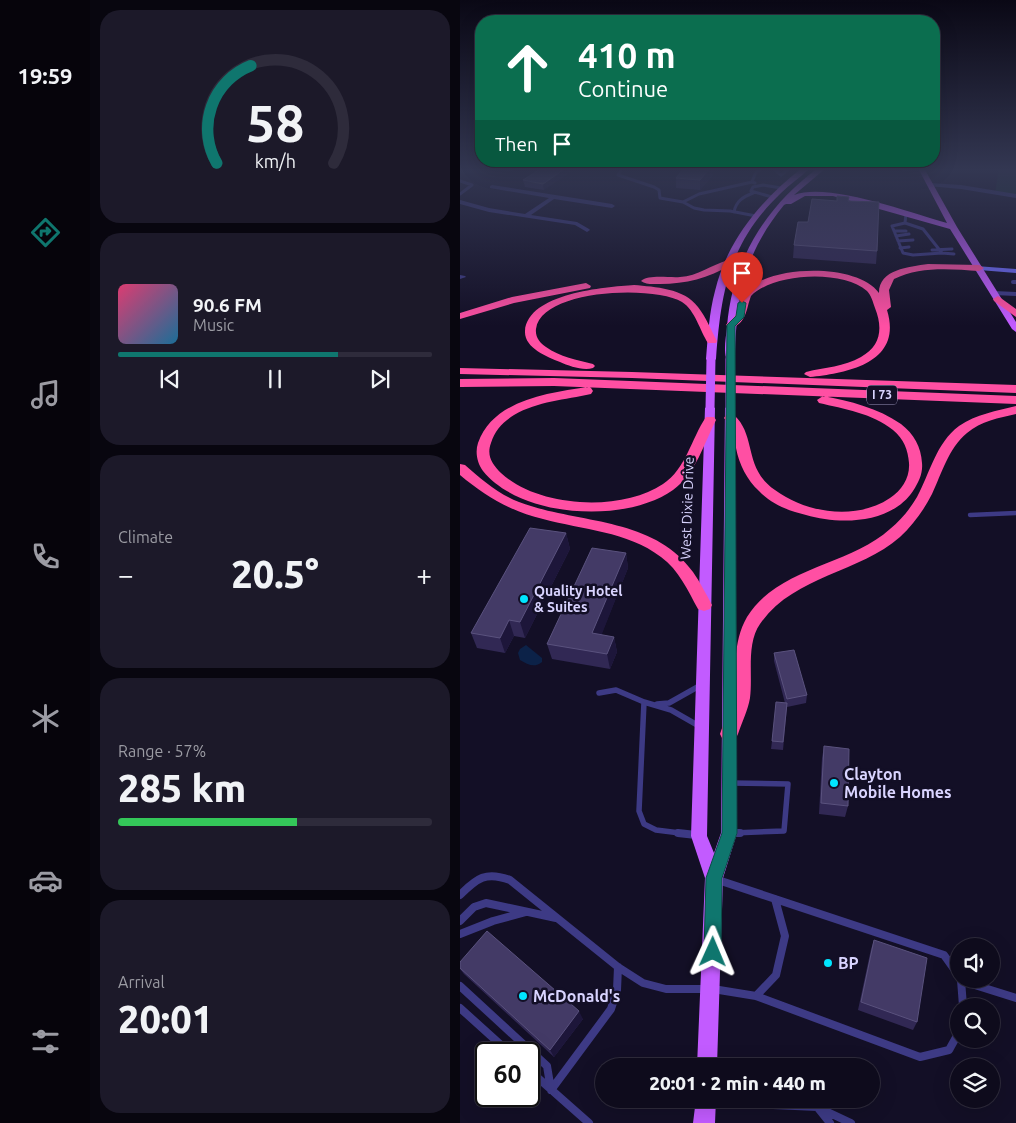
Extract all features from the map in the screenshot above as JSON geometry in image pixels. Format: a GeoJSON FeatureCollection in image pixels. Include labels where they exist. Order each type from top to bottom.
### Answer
{"type":"FeatureCollection","features":[{"type":"Feature","properties":{"kind":"highway"},"geometry":{"type":"LineString","coordinates":[[460,316],[512,300],[560,290],[624,282],[695,279],[713,272],[728,263]]}},
{"type":"Feature","properties":{"kind":"highway"},"geometry":{"type":"LineString","coordinates":[[756,379],[781,375],[822,373],[857,364],[869,358],[881,345],[885,334],[884,285],[894,274],[917,269],[980,268]]}},
{"type":"Feature","properties":{"kind":"highway"},"geometry":{"type":"LineString","coordinates":[[731,325],[740,317],[744,299],[753,289],[776,278],[804,275],[838,277],[862,284],[875,294],[885,316]]}},
{"type":"Feature","properties":{"kind":"highway"},"geometry":{"type":"LineString","coordinates":[[632,374],[613,369],[586,366],[547,354],[536,345],[530,334],[531,323],[541,312],[553,304],[574,297],[595,292],[641,288],[676,294],[688,301],[697,311],[703,328],[712,341]]}},
{"type":"Feature","properties":{"kind":"highway"},"geometry":{"type":"LineString","coordinates":[[996,296],[1016,314]]}},
{"type":"Feature","properties":{"kind":"highway","name":"I 73"},"geometry":{"type":"LineString","coordinates":[[460,371],[632,374],[1016,389]]}},
{"type":"Feature","properties":{"kind":"highway","name":"I 73"},"geometry":{"type":"LineString","coordinates":[[460,383],[554,382],[1016,400]]}},
{"type":"Feature","properties":{"kind":"highway"},"geometry":{"type":"LineString","coordinates":[[618,385],[538,400],[520,407],[501,418],[484,440],[482,454],[487,468],[507,485],[524,494],[543,500],[585,506],[631,504],[658,494],[677,480],[690,464],[710,414]]}},
{"type":"Feature","properties":{"kind":"highway"},"geometry":{"type":"LineString","coordinates":[[730,413],[740,428],[746,461],[758,482],[778,500],[798,509],[812,513],[838,516],[864,513],[887,506],[895,501],[911,484],[916,471],[916,456],[907,437],[889,422],[864,410],[837,403],[813,399],[764,396],[748,390]]}},
{"type":"Feature","properties":{"kind":"highway"},"geometry":{"type":"LineString","coordinates":[[729,734],[741,697],[744,644],[760,613],[784,592],[859,555],[895,533],[916,508],[940,456],[957,434],[980,419],[1016,410]]}},
{"type":"Feature","properties":{"kind":"highway"},"geometry":{"type":"LineString","coordinates":[[460,468],[491,493],[514,505],[632,535],[652,542],[681,566],[696,587],[704,605]]}},
{"type":"Feature","properties":{"kind":"main road","name":"West Dixie Drive"},"geometry":{"type":"LineString","coordinates":[[714,878],[699,836],[701,685],[712,341],[719,289],[728,263],[753,220]]}},
{"type":"Feature","properties":{"kind":"main road","name":"West Dixie Drive"},"geometry":{"type":"LineString","coordinates":[[708,1058],[714,878],[729,833],[731,325],[737,284],[742,269],[755,241],[769,220]]}},
{"type":"Feature","properties":{"kind":"main road"},"geometry":{"type":"LineString","coordinates":[[930,220],[954,227]]}},
{"type":"Feature","properties":{"kind":"main road"},"geometry":{"type":"LineString","coordinates":[[950,220],[1016,329]]}},
{"type":"Feature","properties":{"kind":"main road"},"geometry":{"type":"LineString","coordinates":[[704,1123],[705,1108]]}},
{"type":"Feature","properties":{"kind":"street"},"geometry":{"type":"LineString","coordinates":[[554,220],[577,224],[587,230]]}},
{"type":"Feature","properties":{"kind":"street"},"geometry":{"type":"LineString","coordinates":[[980,268],[1016,271]]}},
{"type":"Feature","properties":{"kind":"lane"},"geometry":{"type":"LineString","coordinates":[[940,251],[924,231],[905,223],[892,226],[903,253],[913,255],[940,251],[952,249]]}},
{"type":"Feature","properties":{"kind":"lane"},"geometry":{"type":"LineString","coordinates":[[895,234],[906,231]]}},
{"type":"Feature","properties":{"kind":"lane"},"geometry":{"type":"LineString","coordinates":[[917,232],[924,231]]}},
{"type":"Feature","properties":{"kind":"lane"},"geometry":{"type":"LineString","coordinates":[[895,234],[909,234]]}},
{"type":"Feature","properties":{"kind":"lane"},"geometry":{"type":"LineString","coordinates":[[922,239],[929,238]]}},
{"type":"Feature","properties":{"kind":"lane"},"geometry":{"type":"LineString","coordinates":[[898,241],[913,240]]}},
{"type":"Feature","properties":{"kind":"lane"},"geometry":{"type":"LineString","coordinates":[[929,245],[935,245]]}},
{"type":"Feature","properties":{"kind":"lane"},"geometry":{"type":"LineString","coordinates":[[900,248],[909,247]]}},
{"type":"Feature","properties":{"kind":"lane"},"geometry":{"type":"LineString","coordinates":[[932,250],[954,254]]}},
{"type":"Feature","properties":{"kind":"lane"},"geometry":{"type":"LineString","coordinates":[[903,253],[914,252]]}},
{"type":"Feature","properties":{"kind":"lane"},"geometry":{"type":"LineString","coordinates":[[996,296],[1016,294]]}},
{"type":"Feature","properties":{"kind":"lane"},"geometry":{"type":"LineString","coordinates":[[970,515],[1016,513]]}},
{"type":"Feature","properties":{"kind":"lane"},"geometry":{"type":"LineString","coordinates":[[653,704],[670,703],[701,685]]}},
{"type":"Feature","properties":{"kind":"lane"},"geometry":{"type":"LineString","coordinates":[[599,693],[616,690],[679,714],[701,728]]}},
{"type":"Feature","properties":{"kind":"lane"},"geometry":{"type":"LineString","coordinates":[[644,702],[639,811],[644,824],[656,830],[699,836]]}},
{"type":"Feature","properties":{"kind":"lane"},"geometry":{"type":"LineString","coordinates":[[729,783],[788,784],[784,831],[729,833]]}},
{"type":"Feature","properties":{"kind":"lane"},"geometry":{"type":"LineString","coordinates":[[460,895],[474,880],[487,875],[500,875],[510,880],[618,967],[643,983],[666,989],[712,989],[756,996],[920,1057],[949,1050],[950,1048]]}},
{"type":"Feature","properties":{"kind":"lane"},"geometry":{"type":"LineString","coordinates":[[714,878],[944,955],[950,964]]}},
{"type":"Feature","properties":{"kind":"lane"},"geometry":{"type":"LineString","coordinates":[[756,996],[776,975],[785,936],[775,899]]}},
{"type":"Feature","properties":{"kind":"lane"},"geometry":{"type":"LineString","coordinates":[[460,921],[474,907],[486,903],[559,919]]}},
{"type":"Feature","properties":{"kind":"lane"},"geometry":{"type":"LineString","coordinates":[[460,934],[494,921],[526,912]]}},
{"type":"Feature","properties":{"kind":"lane"},"geometry":{"type":"LineString","coordinates":[[551,1090],[611,1009],[617,990],[618,967]]}},
{"type":"Feature","properties":{"kind":"lane"},"geometry":{"type":"LineString","coordinates":[[460,986],[548,1066],[551,1090]]}},
{"type":"Feature","properties":{"kind":"lane"},"geometry":{"type":"LineString","coordinates":[[987,988],[1016,998]]}},
{"type":"Feature","properties":{"kind":"lane"},"geometry":{"type":"LineString","coordinates":[[460,1008],[498,1042]]}},
{"type":"Feature","properties":{"kind":"lane"},"geometry":{"type":"LineString","coordinates":[[540,1080],[589,1123]]}},
{"type":"Feature","properties":{"kind":"lane"},"geometry":{"type":"LineString","coordinates":[[818,1108],[830,1123]]}},
{"type":"Feature","properties":{"kind":"lane"},"geometry":{"type":"LineString","coordinates":[[819,1108],[851,1123]]}},
{"type":"Feature","properties":{"kind":"water"},"geometry":{"type":"Polygon","coordinates":[[[526,645],[542,658],[542,662],[537,665],[531,665],[520,660],[518,653],[526,645]]]}},
{"type":"Feature","properties":{"kind":"building"},"geometry":{"type":"Polygon","coordinates":[[[808,220],[878,220],[877,251],[794,245],[798,222],[808,222],[808,220]]]}},
{"type":"Feature","properties":{"kind":"building"},"geometry":{"type":"Polygon","coordinates":[[[530,528],[566,533],[520,622],[509,620],[500,638],[471,633],[530,528]]]}},
{"type":"Feature","properties":{"kind":"building"},"geometry":{"type":"Polygon","coordinates":[[[592,548],[626,553],[592,633],[614,637],[607,654],[547,644],[592,548]]]}},
{"type":"Feature","properties":{"kind":"building"},"geometry":{"type":"Polygon","coordinates":[[[794,650],[807,695],[787,699],[774,653],[794,650]]]}},
{"type":"Feature","properties":{"kind":"building"},"geometry":{"type":"Polygon","coordinates":[[[776,702],[787,703],[783,742],[772,741],[776,702]]]}},
{"type":"Feature","properties":{"kind":"building"},"geometry":{"type":"Polygon","coordinates":[[[824,746],[849,749],[848,806],[821,803],[824,746]]]}},
{"type":"Feature","properties":{"kind":"building","name":"McDonald's"},"geometry":{"type":"Polygon","coordinates":[[[487,931],[579,1011],[550,1050],[460,968],[460,962],[487,931]]]}},
{"type":"Feature","properties":{"kind":"building"},"geometry":{"type":"Polygon","coordinates":[[[874,940],[927,958],[917,1022],[861,1002],[874,940]]]}},
{"type":"Feature","properties":{"kind":"place","name":"Quality Hotel & Suites"},"geometry":{"type":"Point","coordinates":[524,599]}},
{"type":"Feature","properties":{"kind":"place","name":"Clayton Mobile Homes"},"geometry":{"type":"Point","coordinates":[834,783]}},
{"type":"Feature","properties":{"kind":"place","name":"BP"},"geometry":{"type":"Point","coordinates":[828,963]}},
{"type":"Feature","properties":{"kind":"place","name":"McDonald's"},"geometry":{"type":"Point","coordinates":[523,996]}},
{"type":"Feature","properties":{"kind":"route"},"geometry":{"type":"LineString","coordinates":[[713,952],[714,878],[729,833],[731,325],[740,317],[742,303]]}}]}
